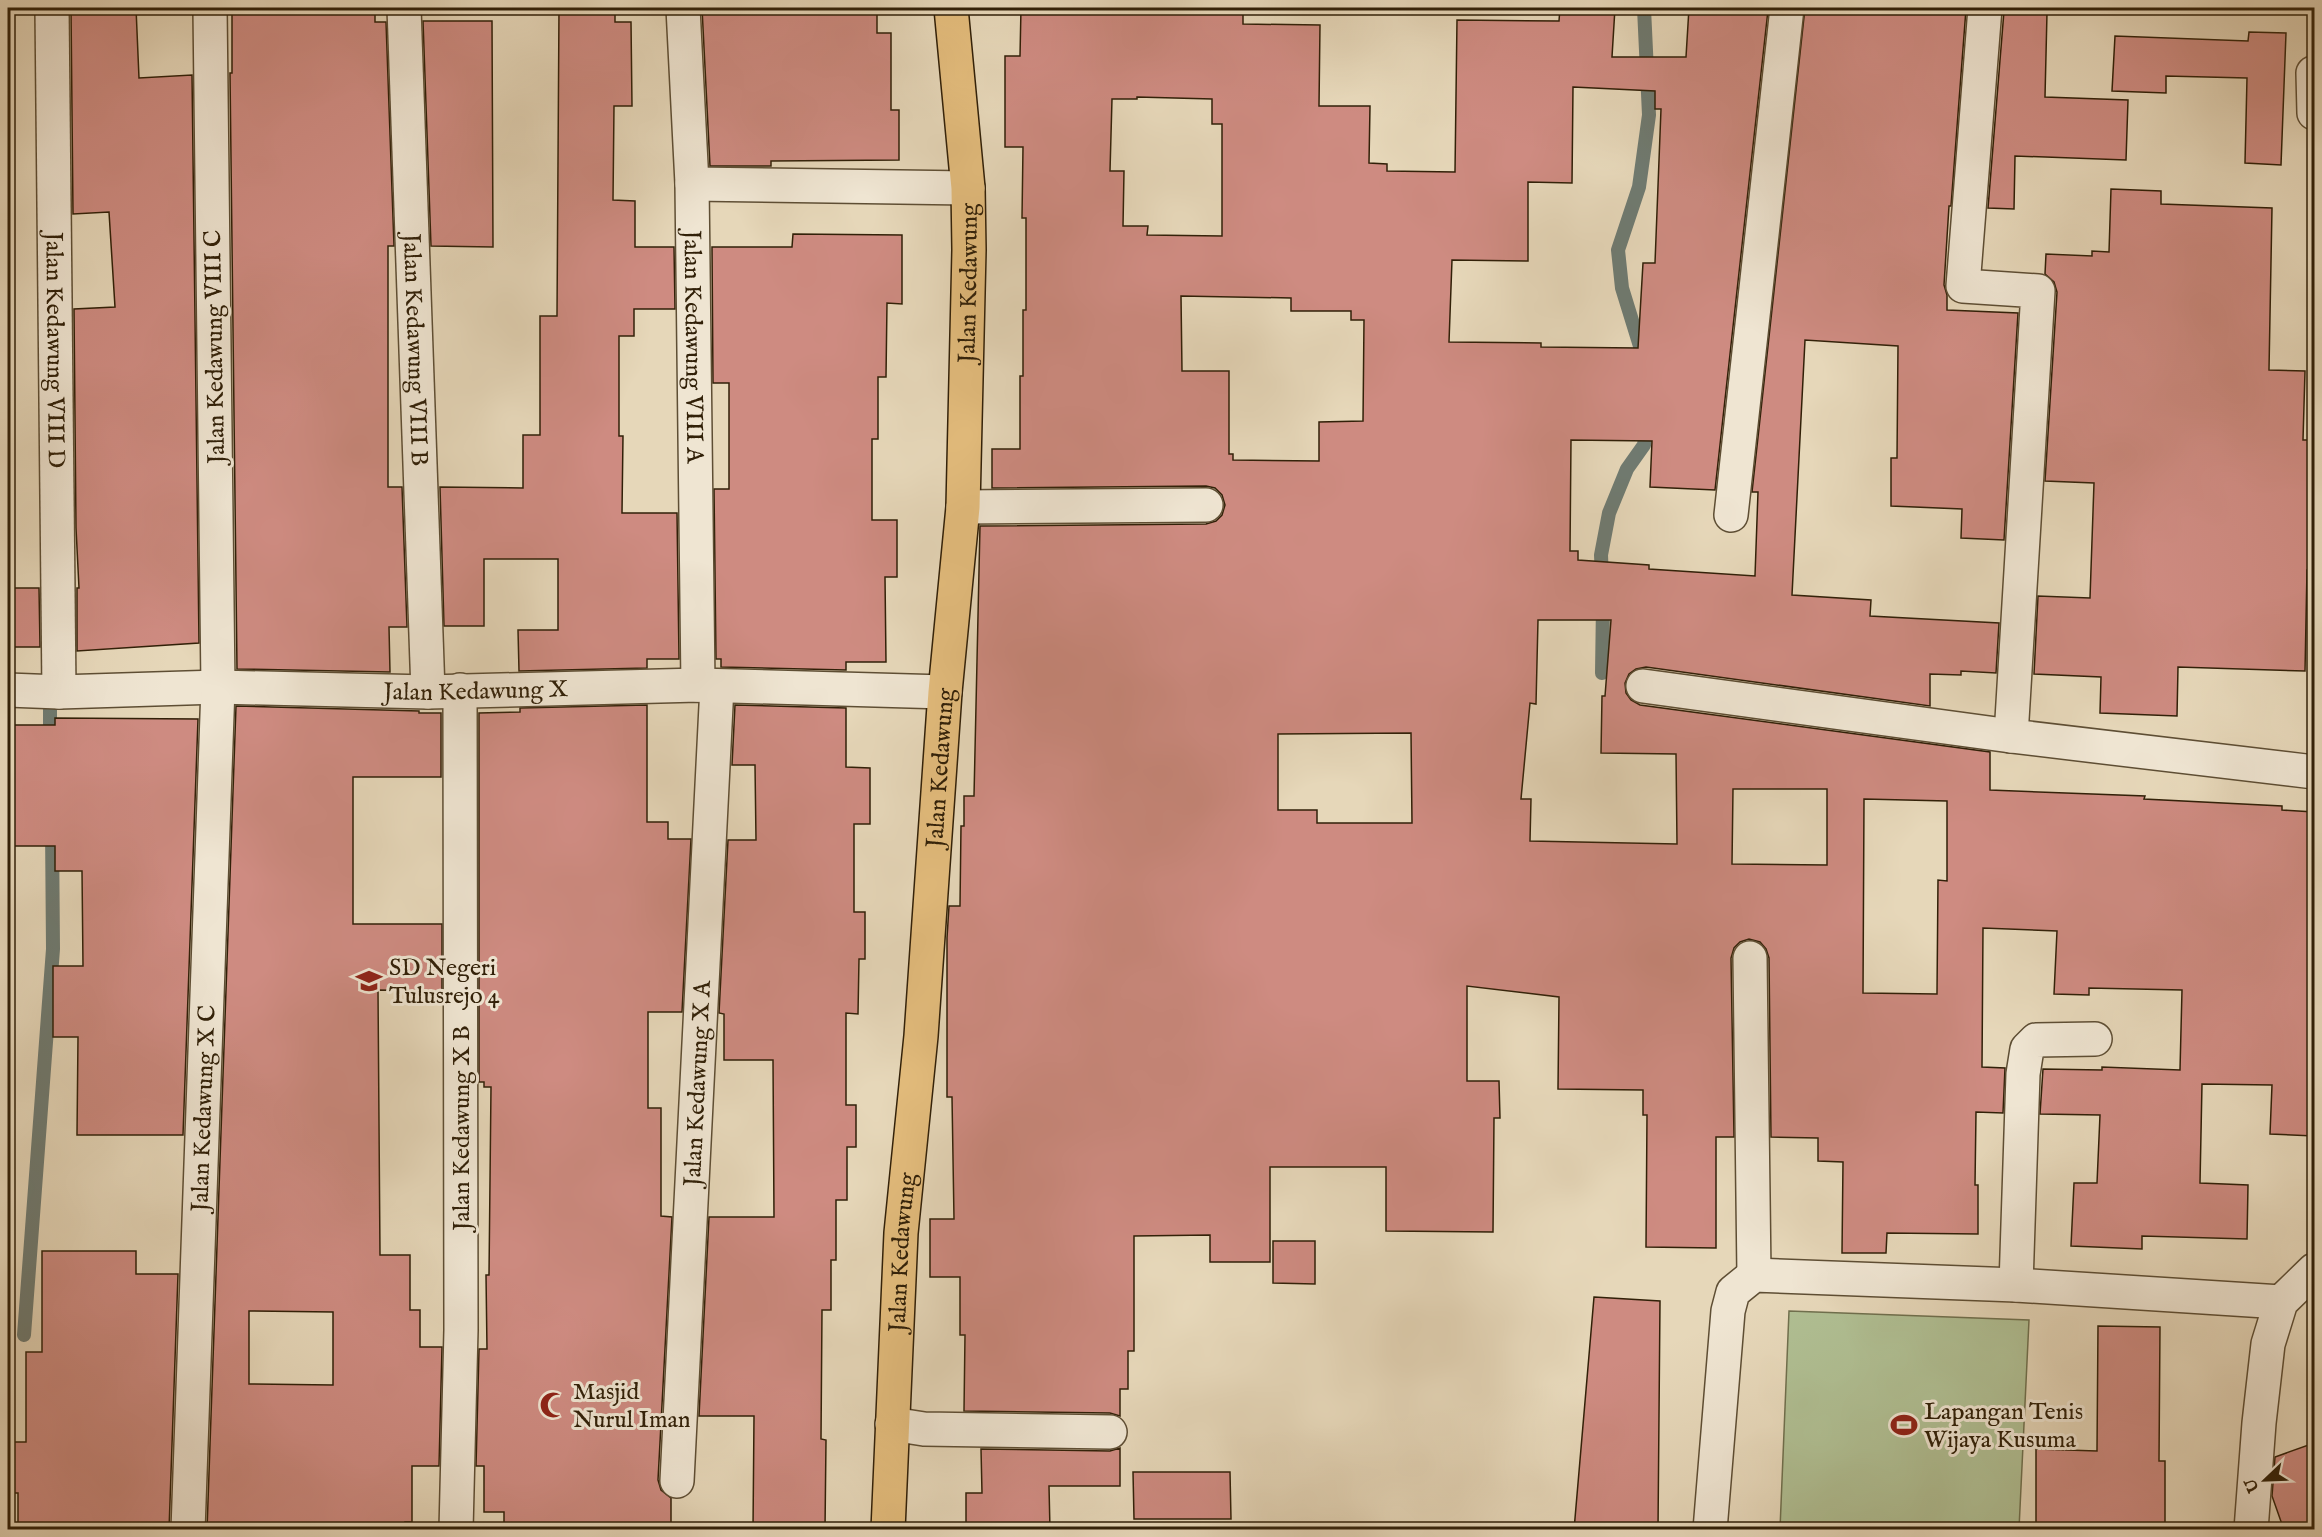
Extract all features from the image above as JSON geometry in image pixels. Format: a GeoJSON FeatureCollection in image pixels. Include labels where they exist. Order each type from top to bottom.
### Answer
{"type":"FeatureCollection","features":[{"type":"Feature","properties":{"kind":"main road","name":"Jalan Kedawung"},"geometry":{"type":"LineString","coordinates":[[888,1530],[901,1233],[921,1036],[945,692],[963,507],[969,250],[968,188],[951,8]]}},
{"type":"Feature","properties":{"kind":"street","name":"Jalan Kedawung VIII D"},"geometry":{"type":"LineString","coordinates":[[52,8],[59,692]]}},
{"type":"Feature","properties":{"kind":"street","name":"Jalan Kedawung VIII C"},"geometry":{"type":"LineString","coordinates":[[210,8],[218,687]]}},
{"type":"Feature","properties":{"kind":"street","name":"Jalan Kedawung VIII B"},"geometry":{"type":"LineString","coordinates":[[404,8],[428,692]]}},
{"type":"Feature","properties":{"kind":"street","name":"Jalan Kedawung VIII A"},"geometry":{"type":"LineString","coordinates":[[683,8],[692,184],[708,685]]}},
{"type":"Feature","properties":{"kind":"street"},"geometry":{"type":"LineString","coordinates":[[1731,514],[1787,8]]}},
{"type":"Feature","properties":{"kind":"street"},"geometry":{"type":"LineString","coordinates":[[1985,8],[1963,286],[2038,291],[2011,736]]}},
{"type":"Feature","properties":{"kind":"street"},"geometry":{"type":"LineString","coordinates":[[2313,73],[2314,113]]}},
{"type":"Feature","properties":{"kind":"street"},"geometry":{"type":"LineString","coordinates":[[692,184],[968,188]]}},
{"type":"Feature","properties":{"kind":"street"},"geometry":{"type":"LineString","coordinates":[[963,507],[1206,505]]}},
{"type":"Feature","properties":{"kind":"street","name":"Jalan Kedawung X"},"geometry":{"type":"LineString","coordinates":[[8,690],[59,692],[218,687],[428,692],[708,685],[945,692]]}},
{"type":"Feature","properties":{"kind":"street","name":"Jalan Kedawung X A"},"geometry":{"type":"LineString","coordinates":[[677,1481],[708,685]]}},
{"type":"Feature","properties":{"kind":"street"},"geometry":{"type":"LineString","coordinates":[[1643,686],[2011,736],[2314,772]]}},
{"type":"Feature","properties":{"kind":"street","name":"Jalan Kedawung X C"},"geometry":{"type":"LineString","coordinates":[[188,1530],[218,687]]}},
{"type":"Feature","properties":{"kind":"street","name":"Jalan Kedawung X B"},"geometry":{"type":"LineString","coordinates":[[456,1530],[461,1330],[460,690]]}},
{"type":"Feature","properties":{"kind":"street"},"geometry":{"type":"LineString","coordinates":[[1747,1280],[1750,958]]}},
{"type":"Feature","properties":{"kind":"street"},"geometry":{"type":"LineString","coordinates":[[2016,1285],[2023,1074],[2027,1049],[2036,1040],[2096,1039]]}},
{"type":"Feature","properties":{"kind":"street"},"geometry":{"type":"LineString","coordinates":[[2251,1530],[2268,1344],[2281,1302],[2314,1270]]}},
{"type":"Feature","properties":{"kind":"street"},"geometry":{"type":"LineString","coordinates":[[1710,1530],[1728,1311],[1733,1292],[1747,1280],[2016,1285],[2281,1302]]}},
{"type":"Feature","properties":{"kind":"street"},"geometry":{"type":"LineString","coordinates":[[892,1424],[924,1430],[1110,1432]]}},
{"type":"Feature","properties":{"kind":"green space","name":"Lapangan Tenis Wijaya Kusuma"},"geometry":{"type":"Polygon","coordinates":[[[1789,1311],[2029,1320],[2019,1529],[1780,1529],[1789,1311]]]}},
{"type":"Feature","properties":{"kind":"building"},"geometry":{"type":"Polygon","coordinates":[[[71,8],[136,8],[139,78],[192,75],[199,643],[77,651],[77,588],[79,588],[76,528],[74,309],[115,307],[109,212],[73,214],[71,8]]]}},
{"type":"Feature","properties":{"kind":"building"},"geometry":{"type":"Polygon","coordinates":[[[232,8],[375,8],[375,22],[386,22],[394,246],[388,246],[388,487],[402,487],[407,627],[389,627],[390,672],[237,669],[230,73],[232,73],[232,8]]]}},
{"type":"Feature","properties":{"kind":"building"},"geometry":{"type":"Polygon","coordinates":[[[559,8],[615,8],[615,22],[631,22],[632,106],[614,106],[613,200],[635,201],[635,247],[674,247],[675,309],[634,309],[634,336],[619,336],[619,436],[623,436],[622,513],[677,513],[679,659],[647,659],[647,668],[519,671],[518,630],[558,630],[558,559],[484,559],[484,626],[444,626],[440,487],[523,488],[523,435],[540,435],[540,316],[557,316],[559,8]]]}},
{"type":"Feature","properties":{"kind":"building"},"geometry":{"type":"Polygon","coordinates":[[[702,8],[877,8],[877,33],[891,33],[891,110],[899,110],[899,160],[771,161],[771,166],[710,166],[702,8]]]}},
{"type":"Feature","properties":{"kind":"building"},"geometry":{"type":"Polygon","coordinates":[[[1021,8],[1243,8],[1243,24],[1320,25],[1319,106],[1370,106],[1369,163],[1387,164],[1387,171],[1455,172],[1457,20],[1559,21],[1560,8],[1615,8],[1612,57],[1686,57],[1689,8],[1768,10],[1715,490],[1650,487],[1652,441],[1571,440],[1570,551],[1578,551],[1578,560],[1649,565],[1649,569],[1755,576],[1758,492],[1752,492],[1805,8],[1966,9],[1944,285],[1947,310],[2018,313],[2004,540],[1961,538],[1962,509],[1891,506],[1891,458],[1897,458],[1898,346],[1805,340],[1792,595],[1871,600],[1870,616],[1999,623],[1996,673],[1961,671],[1961,675],[1930,674],[1930,706],[1646,667],[1636,669],[1629,674],[1625,683],[1626,693],[1631,700],[1640,705],[1990,752],[1990,790],[2145,796],[2144,799],[2282,806],[2282,810],[2314,812],[2314,1136],[2270,1134],[2272,1085],[2202,1084],[2200,1183],[2248,1185],[2247,1239],[2142,1236],[2142,1249],[2071,1246],[2074,1183],[2097,1183],[2100,1115],[2040,1114],[2043,1069],[2102,1070],[2102,1067],[2180,1070],[2182,990],[2089,988],[2089,995],[2054,994],[2057,931],[1983,928],[1982,1067],[2005,1068],[2003,1113],[1976,1112],[1975,1185],[1978,1185],[1978,1234],[1887,1233],[1886,1253],[1842,1253],[1843,1162],[1818,1161],[1818,1138],[1771,1137],[1769,958],[1760,942],[1749,939],[1740,942],[1734,948],[1731,958],[1734,1137],[1716,1137],[1716,1248],[1646,1247],[1647,1115],[1643,1115],[1643,1090],[1558,1089],[1559,997],[1467,986],[1467,1081],[1499,1081],[1500,1118],[1494,1118],[1493,1232],[1386,1231],[1386,1167],[1270,1167],[1270,1262],[1210,1262],[1210,1235],[1134,1236],[1134,1351],[1128,1351],[1128,1389],[1120,1389],[1120,1416],[1110,1413],[964,1411],[965,1335],[960,1335],[960,1277],[930,1277],[930,1219],[954,1219],[952,1097],[947,1097],[947,938],[949,906],[960,906],[961,826],[964,826],[964,796],[974,796],[980,526],[1206,524],[1216,521],[1222,515],[1225,505],[1222,495],[1215,488],[1206,486],[992,488],[992,449],[1020,449],[1020,376],[1023,376],[1023,310],[1026,310],[1026,218],[1022,218],[1023,147],[1005,147],[1005,56],[1020,56],[1021,8]],[[1573,87],[1572,183],[1528,182],[1528,261],[1452,260],[1449,342],[1541,343],[1541,347],[1638,348],[1643,263],[1655,263],[1661,109],[1655,109],[1655,91],[1573,87]],[[1137,97],[1137,99],[1112,99],[1110,171],[1124,171],[1123,226],[1148,226],[1147,235],[1222,236],[1222,124],[1212,124],[1212,99],[1137,97]],[[1181,296],[1182,371],[1229,371],[1229,454],[1233,454],[1233,460],[1319,461],[1319,422],[1363,421],[1364,320],[1351,320],[1351,311],[1291,311],[1291,298],[1181,296]],[[1538,620],[1536,704],[1530,703],[1521,799],[1531,799],[1530,841],[1677,844],[1676,754],[1601,753],[1602,696],[1605,696],[1611,620],[1538,620]],[[1411,733],[1278,734],[1278,810],[1317,810],[1317,823],[1412,823],[1411,733]],[[1733,789],[1732,864],[1827,865],[1827,789],[1733,789]],[[1864,799],[1863,993],[1937,994],[1938,880],[1947,881],[1947,801],[1864,799]]]}},
{"type":"Feature","properties":{"kind":"building"},"geometry":{"type":"Polygon","coordinates":[[[2004,11],[2047,13],[2045,97],[2128,100],[2126,160],[2015,156],[2014,209],[1988,208],[2004,11]]]}},
{"type":"Feature","properties":{"kind":"building"},"geometry":{"type":"Polygon","coordinates":[[[423,21],[492,21],[493,247],[431,246],[423,21]]]}},
{"type":"Feature","properties":{"kind":"building"},"geometry":{"type":"Polygon","coordinates":[[[2249,32],[2286,33],[2281,165],[2245,163],[2247,78],[2166,76],[2166,93],[2112,91],[2115,36],[2248,41],[2249,32]]]}},
{"type":"Feature","properties":{"kind":"building"},"geometry":{"type":"Polygon","coordinates":[[[2111,189],[2161,191],[2161,204],[2272,208],[2269,370],[2305,371],[2303,440],[2314,440],[2314,570],[2307,570],[2305,671],[2178,667],[2177,716],[2100,713],[2101,677],[2034,674],[2038,596],[2090,598],[2094,483],[2045,481],[2057,292],[2054,282],[2045,274],[2046,254],[2092,256],[2092,251],[2109,252],[2111,189]]]}},
{"type":"Feature","properties":{"kind":"building"},"geometry":{"type":"Polygon","coordinates":[[[793,234],[902,235],[902,304],[887,303],[886,377],[878,377],[878,439],[872,439],[872,520],[897,520],[897,577],[885,577],[886,662],[846,662],[846,670],[721,667],[721,659],[716,659],[714,489],[729,489],[729,383],[713,383],[712,247],[792,247],[793,234]]]}},
{"type":"Feature","properties":{"kind":"building"},"geometry":{"type":"Polygon","coordinates":[[[8,588],[39,588],[40,647],[8,647],[8,588]]]}},
{"type":"Feature","properties":{"kind":"building"},"geometry":{"type":"Polygon","coordinates":[[[647,705],[647,822],[668,822],[668,839],[691,839],[682,1012],[648,1012],[648,1108],[661,1108],[661,1216],[672,1217],[658,1480],[661,1490],[671,1498],[671,1530],[504,1530],[504,1512],[484,1512],[484,1466],[476,1466],[479,1349],[487,1349],[486,1275],[489,1275],[491,1087],[484,1087],[484,1082],[479,1082],[479,713],[520,712],[520,708],[647,705]]]}},
{"type":"Feature","properties":{"kind":"building"},"geometry":{"type":"Polygon","coordinates":[[[735,705],[846,708],[846,767],[870,768],[870,824],[854,824],[854,912],[865,912],[865,959],[859,959],[858,1014],[846,1013],[846,1105],[856,1105],[856,1147],[847,1147],[847,1200],[836,1200],[836,1260],[831,1260],[831,1310],[822,1310],[821,1439],[826,1440],[825,1530],[753,1530],[754,1416],[699,1416],[709,1217],[774,1217],[773,1060],[724,1060],[724,1014],[719,1013],[728,840],[756,840],[755,765],[732,765],[735,705]]]}},
{"type":"Feature","properties":{"kind":"building"},"geometry":{"type":"Polygon","coordinates":[[[236,706],[441,713],[441,777],[353,777],[353,924],[442,924],[442,991],[378,990],[380,1255],[410,1255],[410,1310],[420,1310],[420,1347],[442,1347],[439,1466],[412,1466],[412,1522],[405,1522],[405,1530],[207,1530],[236,706]],[[249,1311],[249,1384],[333,1385],[333,1312],[249,1311]]]}},
{"type":"Feature","properties":{"kind":"building"},"geometry":{"type":"Polygon","coordinates":[[[55,718],[198,719],[183,1135],[77,1135],[78,1037],[53,1037],[53,966],[83,966],[82,871],[55,871],[55,846],[8,846],[8,725],[55,725],[55,718]]]}},
{"type":"Feature","properties":{"kind":"building"},"geometry":{"type":"Polygon","coordinates":[[[1273,1241],[1315,1241],[1315,1284],[1273,1283],[1273,1241]]]}},
{"type":"Feature","properties":{"kind":"building"},"geometry":{"type":"Polygon","coordinates":[[[42,1251],[136,1251],[136,1274],[178,1274],[169,1530],[18,1530],[18,1493],[14,1493],[14,1442],[26,1442],[26,1352],[42,1352],[42,1251]]]}},
{"type":"Feature","properties":{"kind":"building"},"geometry":{"type":"Polygon","coordinates":[[[1594,1297],[1660,1301],[1658,1530],[1574,1530],[1594,1297]]]}},
{"type":"Feature","properties":{"kind":"building"},"geometry":{"type":"Polygon","coordinates":[[[2098,1326],[2160,1327],[2159,1461],[2165,1461],[2165,1524],[2036,1523],[2036,1449],[2097,1451],[2098,1326]]]}},
{"type":"Feature","properties":{"kind":"building"},"geometry":{"type":"Polygon","coordinates":[[[2314,1443],[2314,1530],[2284,1530],[2272,1496],[2275,1457],[2314,1443]]]}},
{"type":"Feature","properties":{"kind":"building"},"geometry":{"type":"Polygon","coordinates":[[[1120,1448],[1120,1486],[1049,1486],[1050,1530],[966,1530],[966,1493],[982,1493],[981,1449],[1110,1451],[1120,1448]]]}},
{"type":"Feature","properties":{"kind":"building"},"geometry":{"type":"Polygon","coordinates":[[[1133,1472],[1230,1472],[1231,1519],[1134,1519],[1133,1472]]]}},
{"type":"Feature","properties":{"kind":"waterway"},"geometry":{"type":"LineString","coordinates":[[1643,356],[1622,288],[1618,250],[1639,187],[1649,115],[1644,8]]}},
{"type":"Feature","properties":{"kind":"waterway"},"geometry":{"type":"LineString","coordinates":[[1602,578],[1601,555],[1609,513],[1627,469],[1644,445],[1647,425]]}},
{"type":"Feature","properties":{"kind":"waterway"},"geometry":{"type":"LineString","coordinates":[[1602,673],[1603,604]]}},
{"type":"Feature","properties":{"kind":"waterway"},"geometry":{"type":"LineString","coordinates":[[50,709],[50,743]]}},
{"type":"Feature","properties":{"kind":"waterway"},"geometry":{"type":"LineString","coordinates":[[24,1335],[53,949],[52,828]]}},
{"type":"Feature","properties":{"kind":"place","name":"SD Negeri Tulusrejo 4"},"geometry":{"type":"Point","coordinates":[369,981]}},
{"type":"Feature","properties":{"kind":"place","name":"Masjid Nurul Iman"},"geometry":{"type":"Point","coordinates":[553,1405]}},
{"type":"Feature","properties":{"kind":"place","name":"Lapangan Tenis Wijaya Kusuma"},"geometry":{"type":"Point","coordinates":[1904,1425]}}]}
